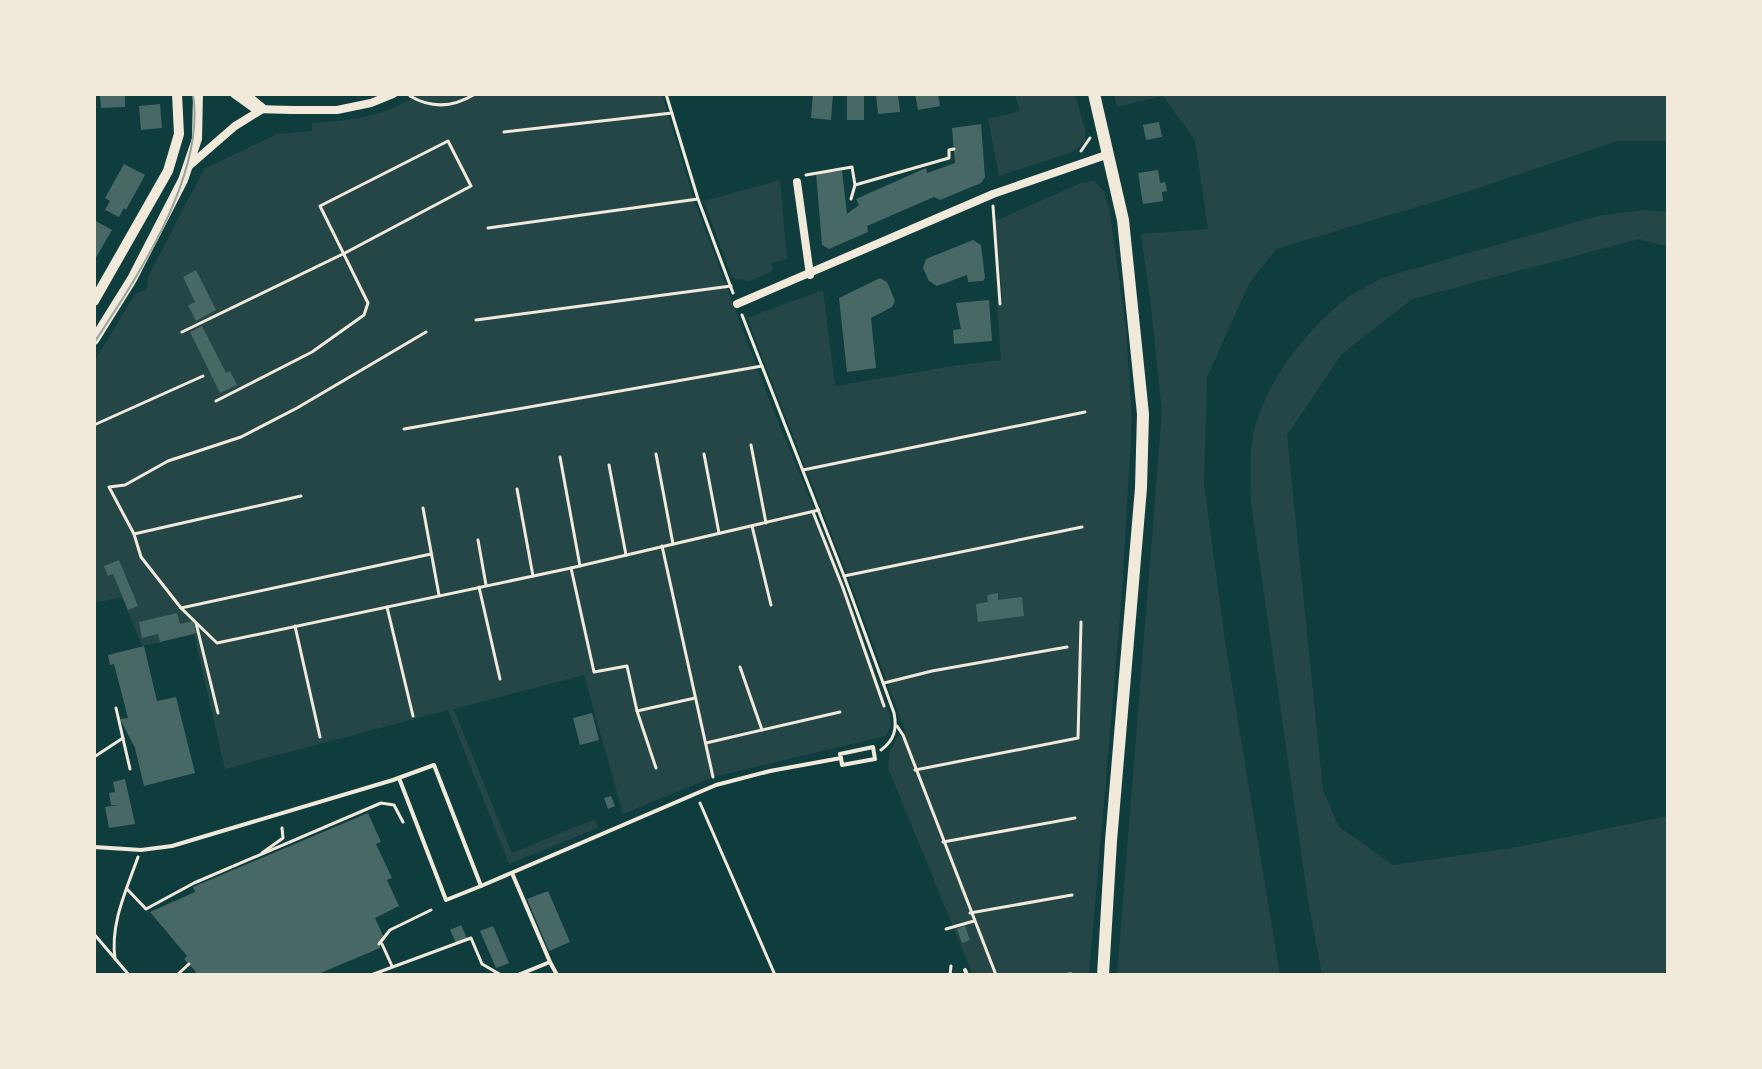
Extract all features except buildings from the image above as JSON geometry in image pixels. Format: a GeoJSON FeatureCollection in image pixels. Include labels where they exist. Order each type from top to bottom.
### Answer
{"type":"FeatureCollection","features":[{"type":"Feature","properties":{"kind":"main road"},"geometry":{"type":"LineString","coordinates":[[1094,94],[1123,220],[1143,414],[1141,488],[1115,780],[1103,975]]}},
{"type":"Feature","properties":{"kind":"street"},"geometry":{"type":"LineString","coordinates":[[94,301],[168,171],[179,134],[177,94]]}},
{"type":"Feature","properties":{"kind":"street"},"geometry":{"type":"LineString","coordinates":[[94,340],[139,266],[189,166],[199,125],[198,94]]}},
{"type":"Feature","properties":{"kind":"street"},"geometry":{"type":"LineString","coordinates":[[234,94],[255,109],[337,110],[371,103],[393,94]]}},
{"type":"Feature","properties":{"kind":"street"},"geometry":{"type":"LineString","coordinates":[[246,94],[264,108]]}},
{"type":"Feature","properties":{"kind":"street"},"geometry":{"type":"LineString","coordinates":[[189,166],[235,126],[264,108]]}},
{"type":"Feature","properties":{"kind":"street"},"geometry":{"type":"LineString","coordinates":[[737,304],[993,194],[1109,154]]}},
{"type":"Feature","properties":{"kind":"street"},"geometry":{"type":"LineString","coordinates":[[797,182],[810,275]]}},
{"type":"Feature","properties":{"kind":"lane"},"geometry":{"type":"LineString","coordinates":[[873,747],[874,754],[875,759],[851,765],[842,765],[840,754],[873,747]]}},
{"type":"Feature","properties":{"kind":"lane"},"geometry":{"type":"LineString","coordinates":[[399,778],[446,900],[716,785],[841,758]]}},
{"type":"Feature","properties":{"kind":"lane"},"geometry":{"type":"LineString","coordinates":[[94,850],[141,850],[172,846],[434,765],[481,886]]}},
{"type":"Feature","properties":{"kind":"lane"},"geometry":{"type":"LineString","coordinates":[[512,873],[557,975]]}},
{"type":"Feature","properties":{"kind":"lane"},"geometry":{"type":"LineString","coordinates":[[518,975],[550,962]]}},
{"type":"Feature","properties":{"kind":"path"},"geometry":{"type":"LineString","coordinates":[[410,96],[421,103],[439,106],[461,102],[475,94]]}},
{"type":"Feature","properties":{"kind":"path"},"geometry":{"type":"LineString","coordinates":[[666,94],[698,199],[802,470],[884,706]]}},
{"type":"Feature","properties":{"kind":"path"},"geometry":{"type":"LineString","coordinates":[[504,132],[672,113]]}},
{"type":"Feature","properties":{"kind":"path"},"geometry":{"type":"LineString","coordinates":[[1075,154],[1087,146],[1089,130]]}},
{"type":"Feature","properties":{"kind":"path"},"geometry":{"type":"LineString","coordinates":[[182,332],[345,253],[471,186],[448,141],[320,206],[345,253],[368,303],[364,315],[312,352],[216,401]]}},
{"type":"Feature","properties":{"kind":"path"},"geometry":{"type":"LineString","coordinates":[[951,165],[949,150],[954,149]]}},
{"type":"Feature","properties":{"kind":"path"},"geometry":{"type":"LineString","coordinates":[[855,185],[949,158]]}},
{"type":"Feature","properties":{"kind":"path"},"geometry":{"type":"LineString","coordinates":[[797,182],[810,173],[852,167],[855,185],[851,199]]}},
{"type":"Feature","properties":{"kind":"path"},"geometry":{"type":"LineString","coordinates":[[993,194],[1000,304]]}},
{"type":"Feature","properties":{"kind":"path"},"geometry":{"type":"LineString","coordinates":[[488,228],[698,199]]}},
{"type":"Feature","properties":{"kind":"path"},"geometry":{"type":"LineString","coordinates":[[476,320],[731,286]]}},
{"type":"Feature","properties":{"kind":"path"},"geometry":{"type":"LineString","coordinates":[[426,332],[297,408],[241,437],[168,461],[125,485],[109,487],[134,534],[141,557],[181,608],[217,643],[571,568],[816,511]]}},
{"type":"Feature","properties":{"kind":"path"},"geometry":{"type":"LineString","coordinates":[[404,429],[762,366]]}},
{"type":"Feature","properties":{"kind":"path"},"geometry":{"type":"LineString","coordinates":[[94,425],[203,376]]}},
{"type":"Feature","properties":{"kind":"path"},"geometry":{"type":"LineString","coordinates":[[802,470],[1085,412]]}},
{"type":"Feature","properties":{"kind":"path"},"geometry":{"type":"LineString","coordinates":[[751,445],[766,523]]}},
{"type":"Feature","properties":{"kind":"path"},"geometry":{"type":"LineString","coordinates":[[656,454],[673,544]]}},
{"type":"Feature","properties":{"kind":"path"},"geometry":{"type":"LineString","coordinates":[[704,454],[719,533]]}},
{"type":"Feature","properties":{"kind":"path"},"geometry":{"type":"LineString","coordinates":[[560,457],[580,566]]}},
{"type":"Feature","properties":{"kind":"path"},"geometry":{"type":"LineString","coordinates":[[609,465],[626,555]]}},
{"type":"Feature","properties":{"kind":"path"},"geometry":{"type":"LineString","coordinates":[[517,489],[533,576]]}},
{"type":"Feature","properties":{"kind":"path"},"geometry":{"type":"LineString","coordinates":[[134,534],[301,496]]}},
{"type":"Feature","properties":{"kind":"path"},"geometry":{"type":"LineString","coordinates":[[423,508],[439,595]]}},
{"type":"Feature","properties":{"kind":"path"},"geometry":{"type":"LineString","coordinates":[[816,511],[844,576],[884,683],[896,725],[903,735],[996,975]]}},
{"type":"Feature","properties":{"kind":"path"},"geometry":{"type":"LineString","coordinates":[[752,526],[771,605]]}},
{"type":"Feature","properties":{"kind":"path"},"geometry":{"type":"LineString","coordinates":[[844,576],[1082,527]]}},
{"type":"Feature","properties":{"kind":"path"},"geometry":{"type":"LineString","coordinates":[[478,540],[486,585]]}},
{"type":"Feature","properties":{"kind":"path"},"geometry":{"type":"LineString","coordinates":[[662,546],[716,785]]}},
{"type":"Feature","properties":{"kind":"path"},"geometry":{"type":"LineString","coordinates":[[181,608],[431,554]]}},
{"type":"Feature","properties":{"kind":"path"},"geometry":{"type":"LineString","coordinates":[[571,568],[594,672],[627,666],[637,711],[656,768]]}},
{"type":"Feature","properties":{"kind":"path"},"geometry":{"type":"LineString","coordinates":[[479,587],[500,679]]}},
{"type":"Feature","properties":{"kind":"path"},"geometry":{"type":"LineString","coordinates":[[387,607],[413,716]]}},
{"type":"Feature","properties":{"kind":"path"},"geometry":{"type":"LineString","coordinates":[[195,622],[218,713]]}},
{"type":"Feature","properties":{"kind":"path"},"geometry":{"type":"LineString","coordinates":[[915,770],[1078,738],[1081,622]]}},
{"type":"Feature","properties":{"kind":"path"},"geometry":{"type":"LineString","coordinates":[[295,626],[320,737]]}},
{"type":"Feature","properties":{"kind":"path"},"geometry":{"type":"LineString","coordinates":[[884,683],[932,671],[1067,647]]}},
{"type":"Feature","properties":{"kind":"path"},"geometry":{"type":"LineString","coordinates":[[740,667],[762,730]]}},
{"type":"Feature","properties":{"kind":"path"},"geometry":{"type":"LineString","coordinates":[[637,711],[695,698]]}},
{"type":"Feature","properties":{"kind":"path"},"geometry":{"type":"LineString","coordinates":[[116,708],[130,769]]}},
{"type":"Feature","properties":{"kind":"path"},"geometry":{"type":"LineString","coordinates":[[706,743],[840,712]]}},
{"type":"Feature","properties":{"kind":"path"},"geometry":{"type":"LineString","coordinates":[[874,754],[889,744],[896,725]]}},
{"type":"Feature","properties":{"kind":"path"},"geometry":{"type":"LineString","coordinates":[[94,757],[123,738]]}},
{"type":"Feature","properties":{"kind":"path"},"geometry":{"type":"LineString","coordinates":[[696,794],[775,975]]}},
{"type":"Feature","properties":{"kind":"path"},"geometry":{"type":"LineString","coordinates":[[127,889],[146,909],[194,883],[381,803],[394,805],[403,822]]}},
{"type":"Feature","properties":{"kind":"path"},"geometry":{"type":"LineString","coordinates":[[943,842],[1075,818]]}},
{"type":"Feature","properties":{"kind":"path"},"geometry":{"type":"LineString","coordinates":[[259,855],[283,838],[282,828]]}},
{"type":"Feature","properties":{"kind":"path"},"geometry":{"type":"LineString","coordinates":[[115,959],[112,940],[115,926],[141,850]]}},
{"type":"Feature","properties":{"kind":"path"},"geometry":{"type":"LineString","coordinates":[[970,913],[1072,895]]}},
{"type":"Feature","properties":{"kind":"path"},"geometry":{"type":"LineString","coordinates":[[392,966],[380,944],[390,930],[431,910]]}},
{"type":"Feature","properties":{"kind":"path"},"geometry":{"type":"LineString","coordinates":[[946,929],[974,921]]}},
{"type":"Feature","properties":{"kind":"path"},"geometry":{"type":"LineString","coordinates":[[94,934],[129,975]]}},
{"type":"Feature","properties":{"kind":"path"},"geometry":{"type":"LineString","coordinates":[[371,975],[471,938],[482,964],[501,975]]}},
{"type":"Feature","properties":{"kind":"path"},"geometry":{"type":"LineString","coordinates":[[177,975],[189,964]]}},
{"type":"Feature","properties":{"kind":"path"},"geometry":{"type":"LineString","coordinates":[[950,975],[951,966]]}},
{"type":"Feature","properties":{"kind":"path"},"geometry":{"type":"LineString","coordinates":[[1062,975],[1071,974]]}},
{"type":"Feature","properties":{"kind":"shaded area"},"geometry":{"type":"Polygon","coordinates":[[[419,94],[662,94],[694,200],[770,402],[842,577],[889,713],[891,724],[886,736],[713,777],[623,814],[584,675],[450,710],[454,710],[512,853],[595,819],[598,828],[509,864],[448,710],[225,769],[194,635],[142,646],[122,597],[94,603],[94,362],[135,294],[147,289],[148,277],[204,169],[277,134],[312,131],[312,123],[368,116],[394,108],[419,94]]]}},
{"type":"Feature","properties":{"kind":"shaded area"},"geometry":{"type":"Polygon","coordinates":[[[1015,94],[1075,94],[1085,130],[1085,142],[1072,152],[999,176],[988,119],[1020,111],[1015,94]]]}},
{"type":"Feature","properties":{"kind":"shaded area"},"geometry":{"type":"Polygon","coordinates":[[[1114,94],[1668,94],[1668,141],[1617,141],[1470,191],[1276,249],[1249,284],[1207,377],[1204,484],[1226,649],[1280,975],[1117,975],[1162,412],[1141,234],[1208,229],[1195,140],[1163,96],[1117,107],[1114,94]]]}},
{"type":"Feature","properties":{"kind":"shaded area"},"geometry":{"type":"Polygon","coordinates":[[[780,180],[787,259],[771,263],[773,271],[749,281],[732,278],[704,201],[780,180]]]}},
{"type":"Feature","properties":{"kind":"shaded area"},"geometry":{"type":"Polygon","coordinates":[[[1094,181],[1104,191],[1110,213],[1126,329],[1132,419],[1122,593],[1089,974],[973,975],[888,768],[890,751],[898,736],[906,733],[747,318],[823,290],[835,386],[1001,360],[997,304],[1003,303],[995,221],[1081,183],[1094,181]]]}},
{"type":"Feature","properties":{"kind":"shaded area"},"geometry":{"type":"Polygon","coordinates":[[[1642,210],[1668,212],[1668,247],[1639,239],[1412,299],[1342,354],[1287,435],[1323,790],[1339,827],[1393,865],[1518,847],[1668,816],[1668,975],[1322,975],[1308,900],[1251,503],[1253,435],[1267,395],[1290,358],[1318,324],[1350,296],[1382,278],[1598,216],[1642,210]]]}},
{"type":"Feature","properties":{"kind":"tram line"},"geometry":{"type":"LineString","coordinates":[[94,343],[148,257],[179,191],[189,158],[194,125],[193,94]]}}]}
